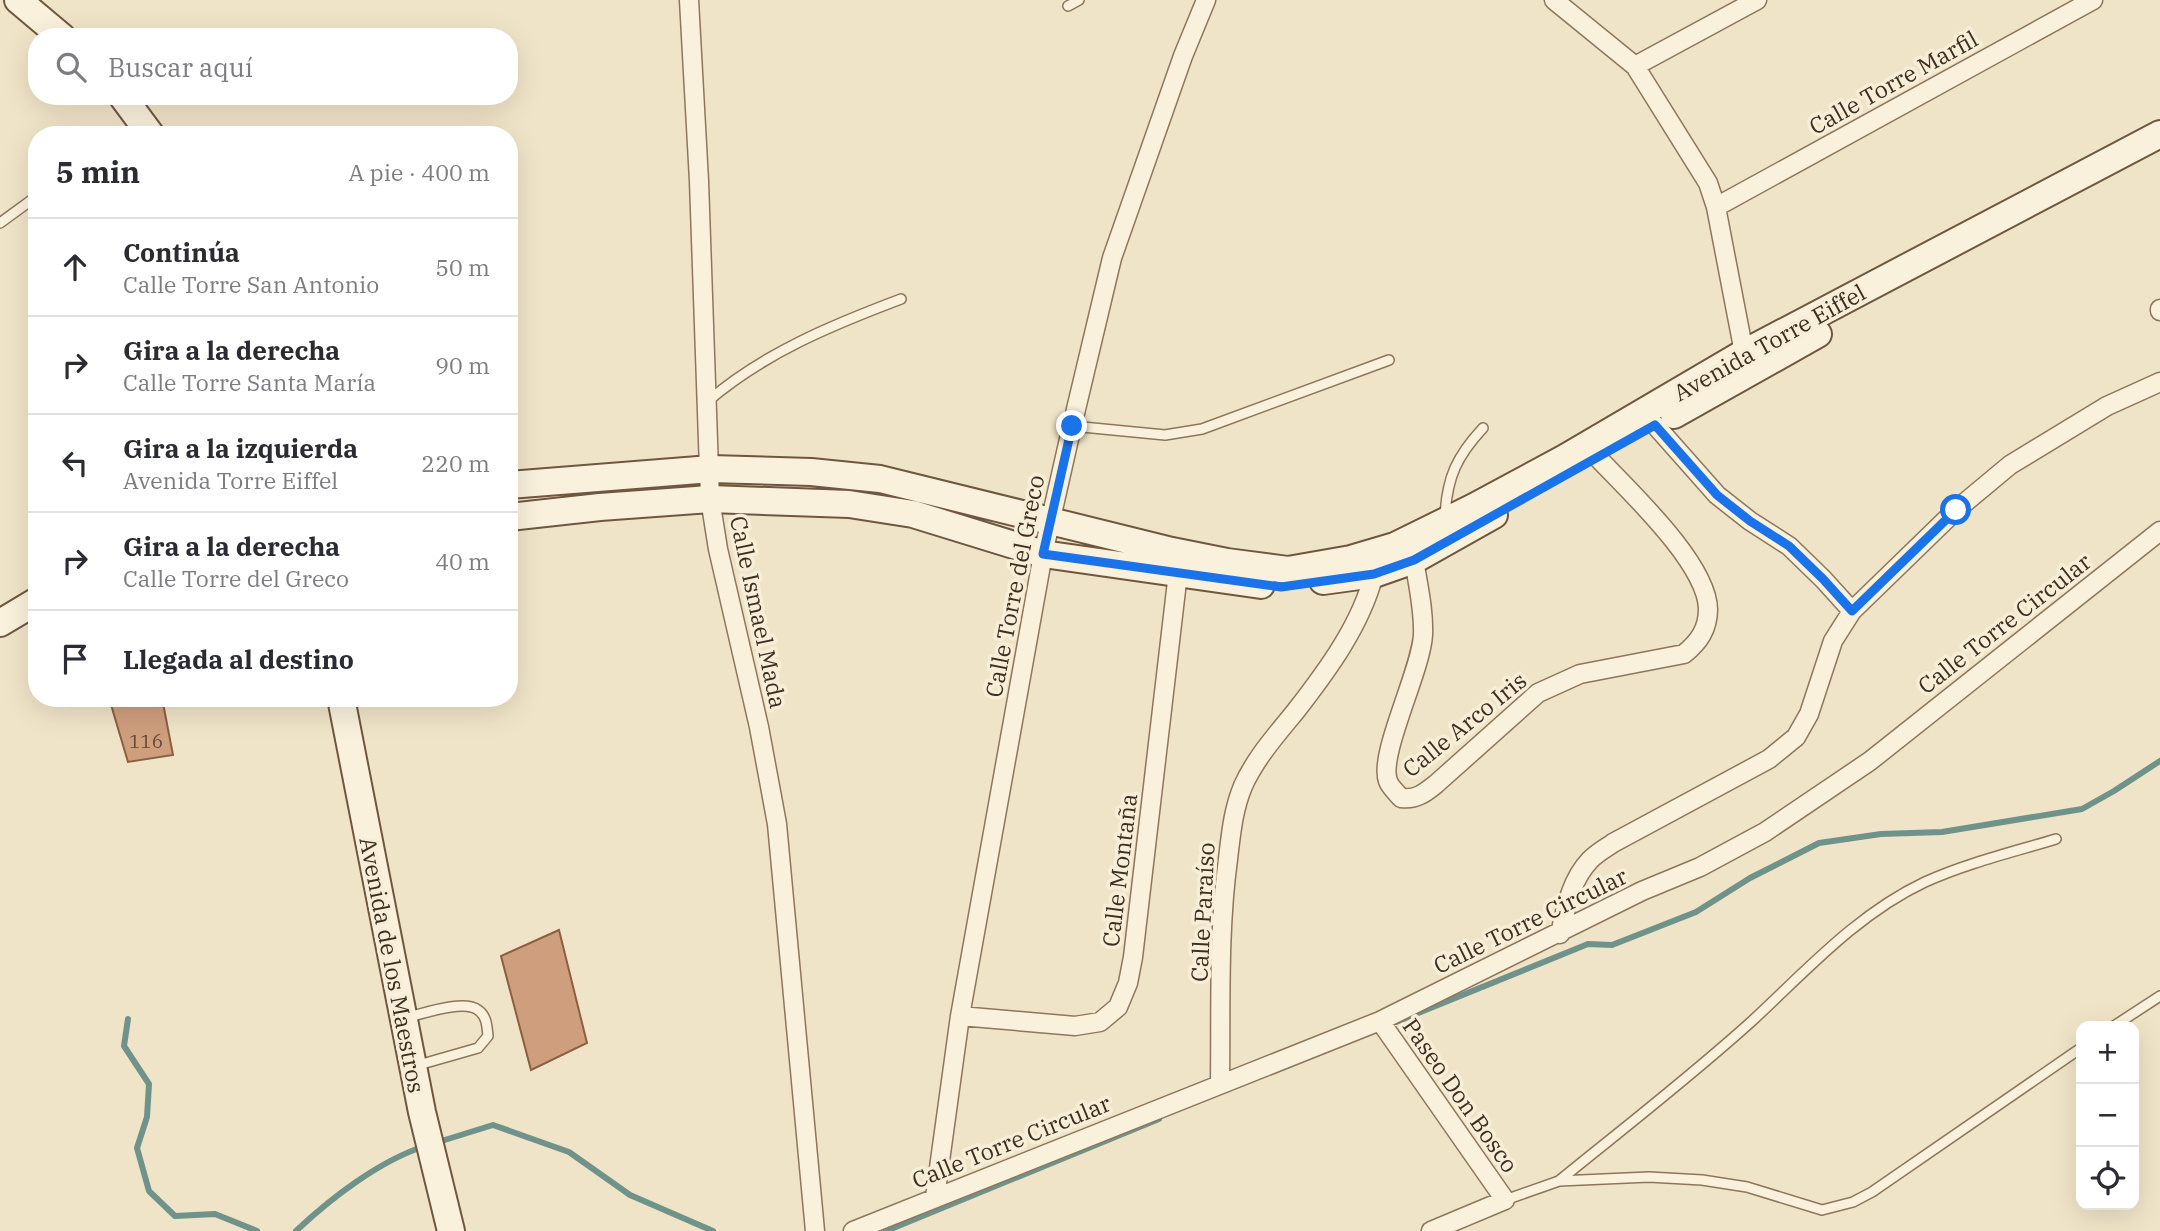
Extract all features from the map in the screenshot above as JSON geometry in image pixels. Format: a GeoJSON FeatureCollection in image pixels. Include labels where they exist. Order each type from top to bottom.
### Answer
{"type":"FeatureCollection","features":[{"type":"Feature","properties":{"kind":"street"},"geometry":{"type":"LineString","coordinates":[[18,0],[51,28]]}},
{"type":"Feature","properties":{"kind":"street","name":"Calle Ismael Mada"},"geometry":{"type":"LineString","coordinates":[[689,0],[699,181],[710,499],[718,550],[759,727],[777,824],[815,1231]]}},
{"type":"Feature","properties":{"kind":"street","name":"Calle Torre del Greco"},"geometry":{"type":"LineString","coordinates":[[935,1197],[960,1016],[1043,554],[1112,258],[1183,56],[1206,0]]}},
{"type":"Feature","properties":{"kind":"street"},"geometry":{"type":"LineString","coordinates":[[1554,0],[1635,66],[1708,183],[1716,207],[1746,363]]}},
{"type":"Feature","properties":{"kind":"street"},"geometry":{"type":"LineString","coordinates":[[1635,66],[1757,0]]}},
{"type":"Feature","properties":{"kind":"street","name":"Calle Torre Marfil"},"geometry":{"type":"LineString","coordinates":[[1716,207],[2094,0]]}},
{"type":"Feature","properties":{"kind":"street"},"geometry":{"type":"LineString","coordinates":[[128,105],[141,126]]}},
{"type":"Feature","properties":{"kind":"street","name":"Avenida Torre Eiffel"},"geometry":{"type":"LineString","coordinates":[[518,516],[710,499],[849,504],[913,514],[1043,554],[1281,587],[1374,574],[1414,560],[1655,425],[1746,363],[2160,134]]}},
{"type":"Feature","properties":{"kind":"street","name":"Avenida Torre Eiffel"},"geometry":{"type":"LineString","coordinates":[[518,484],[711,469],[811,472],[880,479],[1227,562],[1288,570],[1351,559],[1384,549],[1445,521],[1746,363],[2160,152]]}},
{"type":"Feature","properties":{"kind":"street"},"geometry":{"type":"LineString","coordinates":[[1560,933],[1566,905],[1576,879],[1591,859],[1614,843],[1769,759],[1796,737],[1809,714],[1833,641],[1852,611],[1956,510],[2010,465],[2107,406],[2160,382]]}},
{"type":"Feature","properties":{"kind":"street"},"geometry":{"type":"LineString","coordinates":[[1655,425],[1717,495],[1750,521],[1789,546],[1852,611]]}},
{"type":"Feature","properties":{"kind":"street","name":"Calle Arco Iris"},"geometry":{"type":"LineString","coordinates":[[1414,560],[1421,599],[1423,636],[1416,672],[1400,715],[1386,768],[1388,782],[1401,798],[1410,799],[1436,784],[1538,693],[1580,674],[1684,654],[1696,645],[1706,627],[1708,606],[1700,582],[1676,543],[1597,457]]}},
{"type":"Feature","properties":{"kind":"street","name":"Calle Torre Circular"},"geometry":{"type":"LineString","coordinates":[[853,1231],[1380,1021],[1642,891],[1700,867],[1765,832],[1870,761],[2160,531]]}},
{"type":"Feature","properties":{"kind":"street","name":"Calle Montaña"},"geometry":{"type":"LineString","coordinates":[[960,1016],[1076,1026],[1100,1022],[1118,1007],[1128,983],[1133,957],[1178,573]]}},
{"type":"Feature","properties":{"kind":"street","name":"Calle Paraíso"},"geometry":{"type":"LineString","coordinates":[[1220,1083],[1222,901],[1233,817],[1244,785],[1270,742],[1310,692],[1342,645],[1368,598],[1374,574]]}},
{"type":"Feature","properties":{"kind":"street"},"geometry":{"type":"LineString","coordinates":[[0,623],[28,606]]}},
{"type":"Feature","properties":{"kind":"street"},"geometry":{"type":"LineString","coordinates":[[0,641],[28,626]]}},
{"type":"Feature","properties":{"kind":"street","name":"Avenida de los Maestros"},"geometry":{"type":"LineString","coordinates":[[343,707],[422,1112],[451,1231]]}},
{"type":"Feature","properties":{"kind":"street","name":"Paseo Don Bosco"},"geometry":{"type":"LineString","coordinates":[[1380,1021],[1505,1200],[1431,1231]]}},
{"type":"Feature","properties":{"kind":"lane"},"geometry":{"type":"LineString","coordinates":[[1068,6],[1079,0]]}},
{"type":"Feature","properties":{"kind":"lane"},"geometry":{"type":"LineString","coordinates":[[0,223],[28,203]]}},
{"type":"Feature","properties":{"kind":"lane"},"geometry":{"type":"LineString","coordinates":[[707,402],[728,384],[804,338],[901,299]]}},
{"type":"Feature","properties":{"kind":"lane"},"geometry":{"type":"LineString","coordinates":[[1072,426],[1165,435],[1202,429],[1389,360]]}},
{"type":"Feature","properties":{"kind":"lane"},"geometry":{"type":"LineString","coordinates":[[1445,521],[1446,496],[1457,460],[1468,443],[1483,428]]}},
{"type":"Feature","properties":{"kind":"lane"},"geometry":{"type":"LineString","coordinates":[[1559,1181],[1752,1021],[1814,961],[1870,914],[1925,882],[1979,862],[2056,839]]}},
{"type":"Feature","properties":{"kind":"lane"},"geometry":{"type":"LineString","coordinates":[[2122,1021],[2160,996]]}},
{"type":"Feature","properties":{"kind":"lane"},"geometry":{"type":"LineString","coordinates":[[404,1018],[464,1006],[478,1010],[487,1021],[488,1036],[478,1048],[413,1067]]}},
{"type":"Feature","properties":{"kind":"lane"},"geometry":{"type":"LineString","coordinates":[[1505,1200],[1559,1181],[1649,1177],[1702,1180],[1747,1188],[1822,1210],[1840,1207],[1872,1192],[2076,1051]]}},
{"type":"Feature","properties":{"kind":"building"},"geometry":{"type":"Polygon","coordinates":[[[112,707],[164,707],[173,755],[128,762],[112,707]]]}},
{"type":"Feature","properties":{"kind":"building"},"geometry":{"type":"Polygon","coordinates":[[[559,930],[587,1043],[531,1070],[501,956],[559,930]]]}},
{"type":"Feature","properties":{"kind":"waterway"},"geometry":{"type":"LineString","coordinates":[[1396,1022],[1588,944],[1612,945],[1696,912],[1750,878],[1819,843],[1881,834],[1942,832],[2082,809],[2160,761]]}},
{"type":"Feature","properties":{"kind":"waterway"},"geometry":{"type":"LineString","coordinates":[[128,1019],[124,1046],[149,1084],[147,1117],[137,1148],[149,1191],[175,1216],[215,1214],[257,1231]]}},
{"type":"Feature","properties":{"kind":"waterway"},"geometry":{"type":"LineString","coordinates":[[886,1231],[1159,1119]]}},
{"type":"Feature","properties":{"kind":"waterway"},"geometry":{"type":"LineString","coordinates":[[435,1143],[493,1125],[569,1152],[630,1195],[713,1231]]}},
{"type":"Feature","properties":{"kind":"waterway"},"geometry":{"type":"LineString","coordinates":[[296,1231],[356,1182],[390,1161],[425,1146]]}},
{"type":"Feature","properties":{"kind":"route"},"geometry":{"type":"LineString","coordinates":[[1072,426],[1043,554],[1281,587],[1374,574],[1414,560],[1655,425],[1717,495],[1750,521],[1789,546],[1852,611],[1956,510]]}}]}
